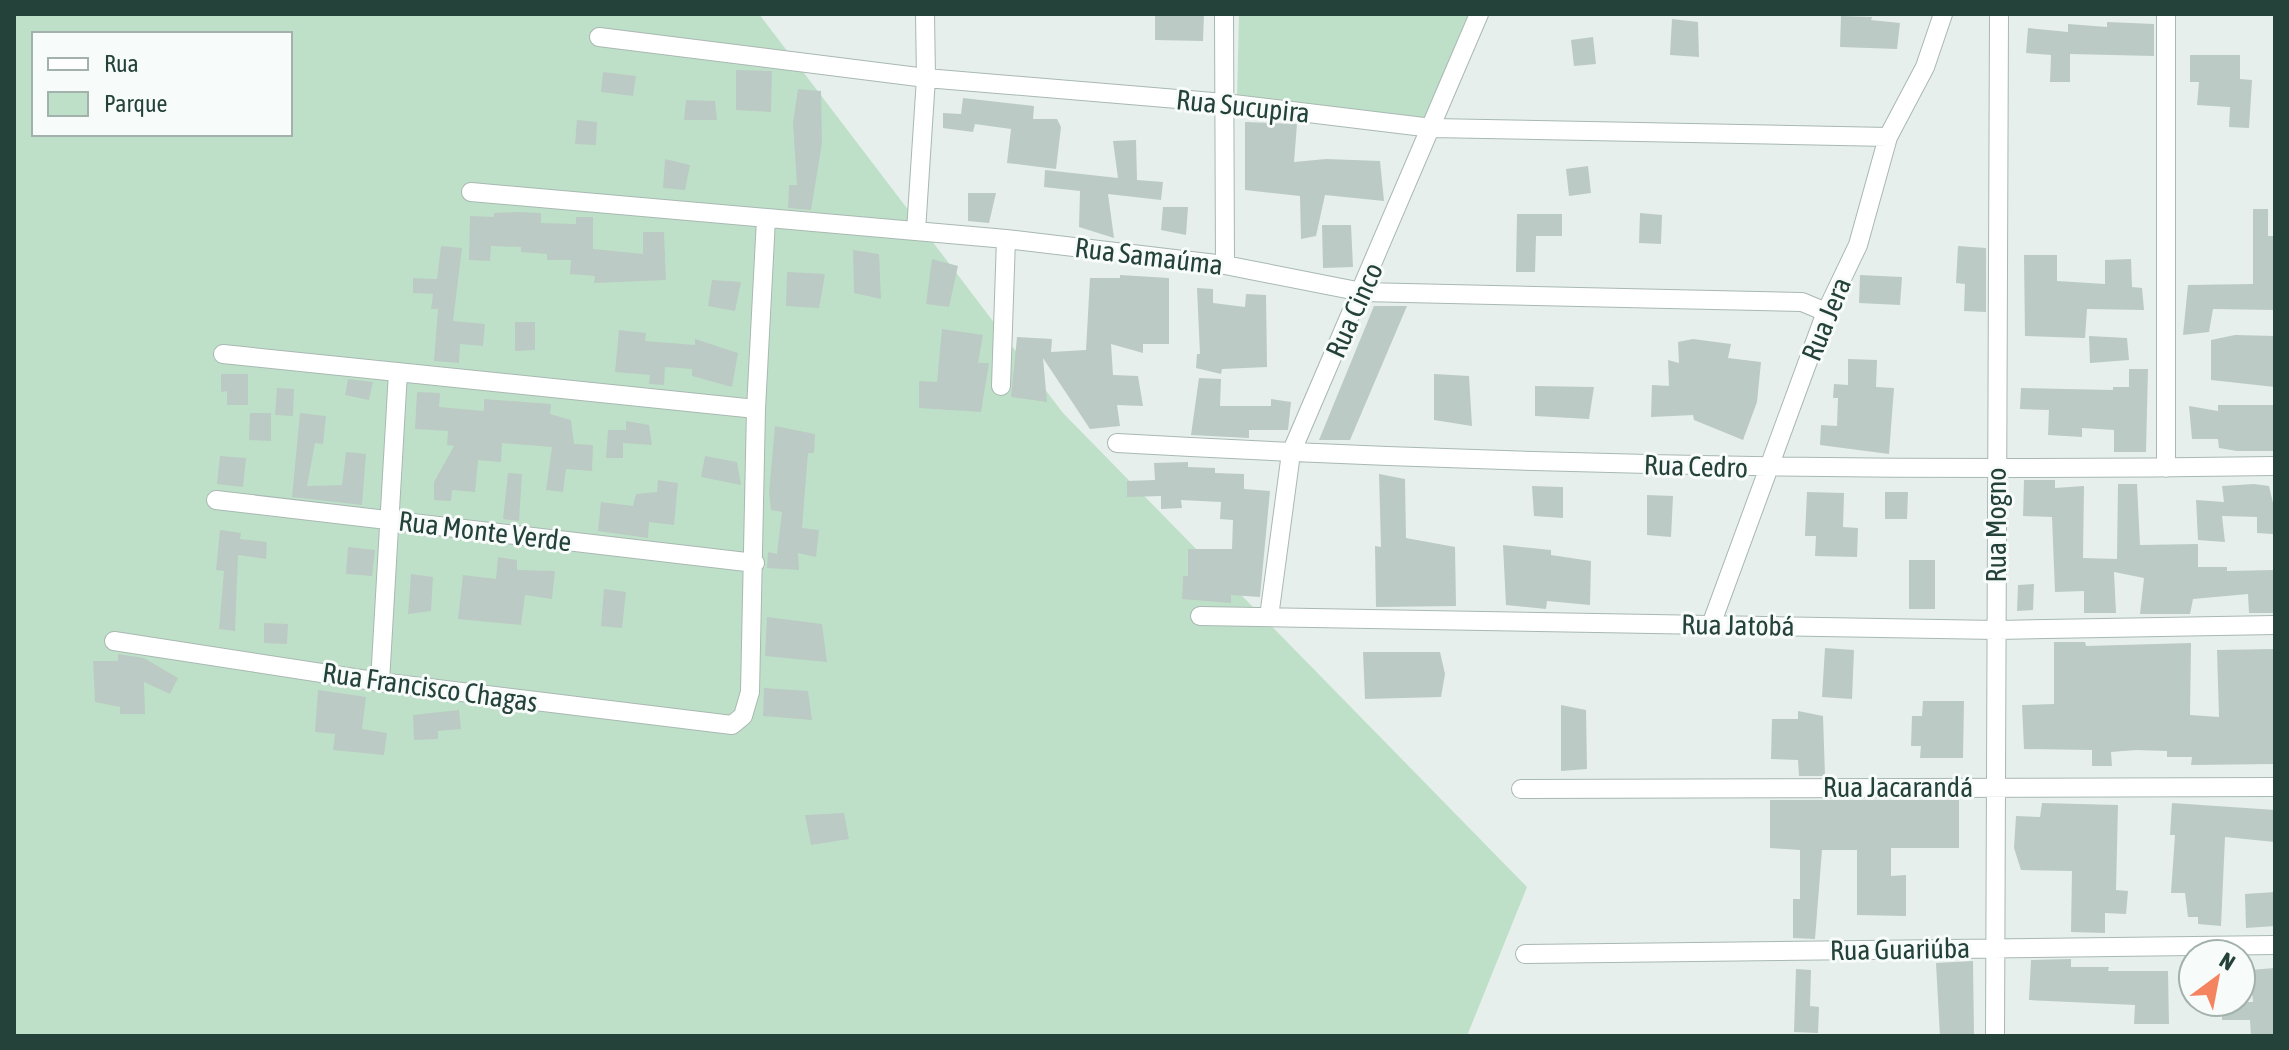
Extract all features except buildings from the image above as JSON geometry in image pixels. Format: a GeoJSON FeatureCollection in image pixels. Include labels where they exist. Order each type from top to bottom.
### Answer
{"type":"FeatureCollection","features":[{"type":"Feature","properties":{"kind":"street"},"geometry":{"type":"LineString","coordinates":[[916,231],[926,78],[925,14]]}},
{"type":"Feature","properties":{"kind":"street"},"geometry":{"type":"LineString","coordinates":[[1224,14],[1225,265]]}},
{"type":"Feature","properties":{"kind":"street","name":"Rua Cinco"},"geometry":{"type":"LineString","coordinates":[[1269,617],[1291,453],[1479,14]]}},
{"type":"Feature","properties":{"kind":"street","name":"Rua Jera"},"geometry":{"type":"LineString","coordinates":[[1711,625],[1826,312],[1858,245],[1888,137],[1925,67],[1943,14]]}},
{"type":"Feature","properties":{"kind":"street","name":"Rua Mogno"},"geometry":{"type":"LineString","coordinates":[[1995,1036],[1999,14]]}},
{"type":"Feature","properties":{"kind":"street"},"geometry":{"type":"LineString","coordinates":[[2166,14],[2166,468]]}},
{"type":"Feature","properties":{"kind":"street","name":"Rua Sucupira"},"geometry":{"type":"LineString","coordinates":[[599,37],[926,78],[1225,103],[1432,128],[1888,137]]}},
{"type":"Feature","properties":{"kind":"street","name":"Rua Samaúma"},"geometry":{"type":"LineString","coordinates":[[471,192],[1006,239],[1225,265],[1362,292],[1802,302],[1826,312]]}},
{"type":"Feature","properties":{"kind":"street"},"geometry":{"type":"LineString","coordinates":[[755,563],[756,409],[766,219]]}},
{"type":"Feature","properties":{"kind":"street"},"geometry":{"type":"LineString","coordinates":[[1001,386],[1006,239]]}},
{"type":"Feature","properties":{"kind":"street"},"geometry":{"type":"LineString","coordinates":[[223,354],[756,409]]}},
{"type":"Feature","properties":{"kind":"street"},"geometry":{"type":"LineString","coordinates":[[380,682],[387,520],[398,372]]}},
{"type":"Feature","properties":{"kind":"street","name":"Rua Cedro"},"geometry":{"type":"LineString","coordinates":[[1117,443],[1291,453],[1771,468],[2275,466]]}},
{"type":"Feature","properties":{"kind":"street","name":"Rua Monte Verde"},"geometry":{"type":"LineString","coordinates":[[216,500],[755,563]]}},
{"type":"Feature","properties":{"kind":"street","name":"Rua Francisco Chagas"},"geometry":{"type":"LineString","coordinates":[[114,641],[380,682],[732,725],[743,716],[750,692],[755,563]]}},
{"type":"Feature","properties":{"kind":"street","name":"Rua Jatobá"},"geometry":{"type":"LineString","coordinates":[[1200,616],[1997,630],[2275,625]]}},
{"type":"Feature","properties":{"kind":"street","name":"Rua Jacarandá"},"geometry":{"type":"LineString","coordinates":[[1521,789],[2275,787]]}},
{"type":"Feature","properties":{"kind":"street","name":"Rua Guariúba"},"geometry":{"type":"LineString","coordinates":[[1525,954],[2275,945]]}},
{"type":"Feature","properties":{"kind":"green space"},"geometry":{"type":"Polygon","coordinates":[[[14,14],[759,14],[1063,413],[1527,887],[1467,1036],[14,1036],[14,14]]]}},
{"type":"Feature","properties":{"kind":"green space"},"geometry":{"type":"Polygon","coordinates":[[[1239,14],[1468,14],[1425,119],[1237,98],[1239,14]]]}}]}
